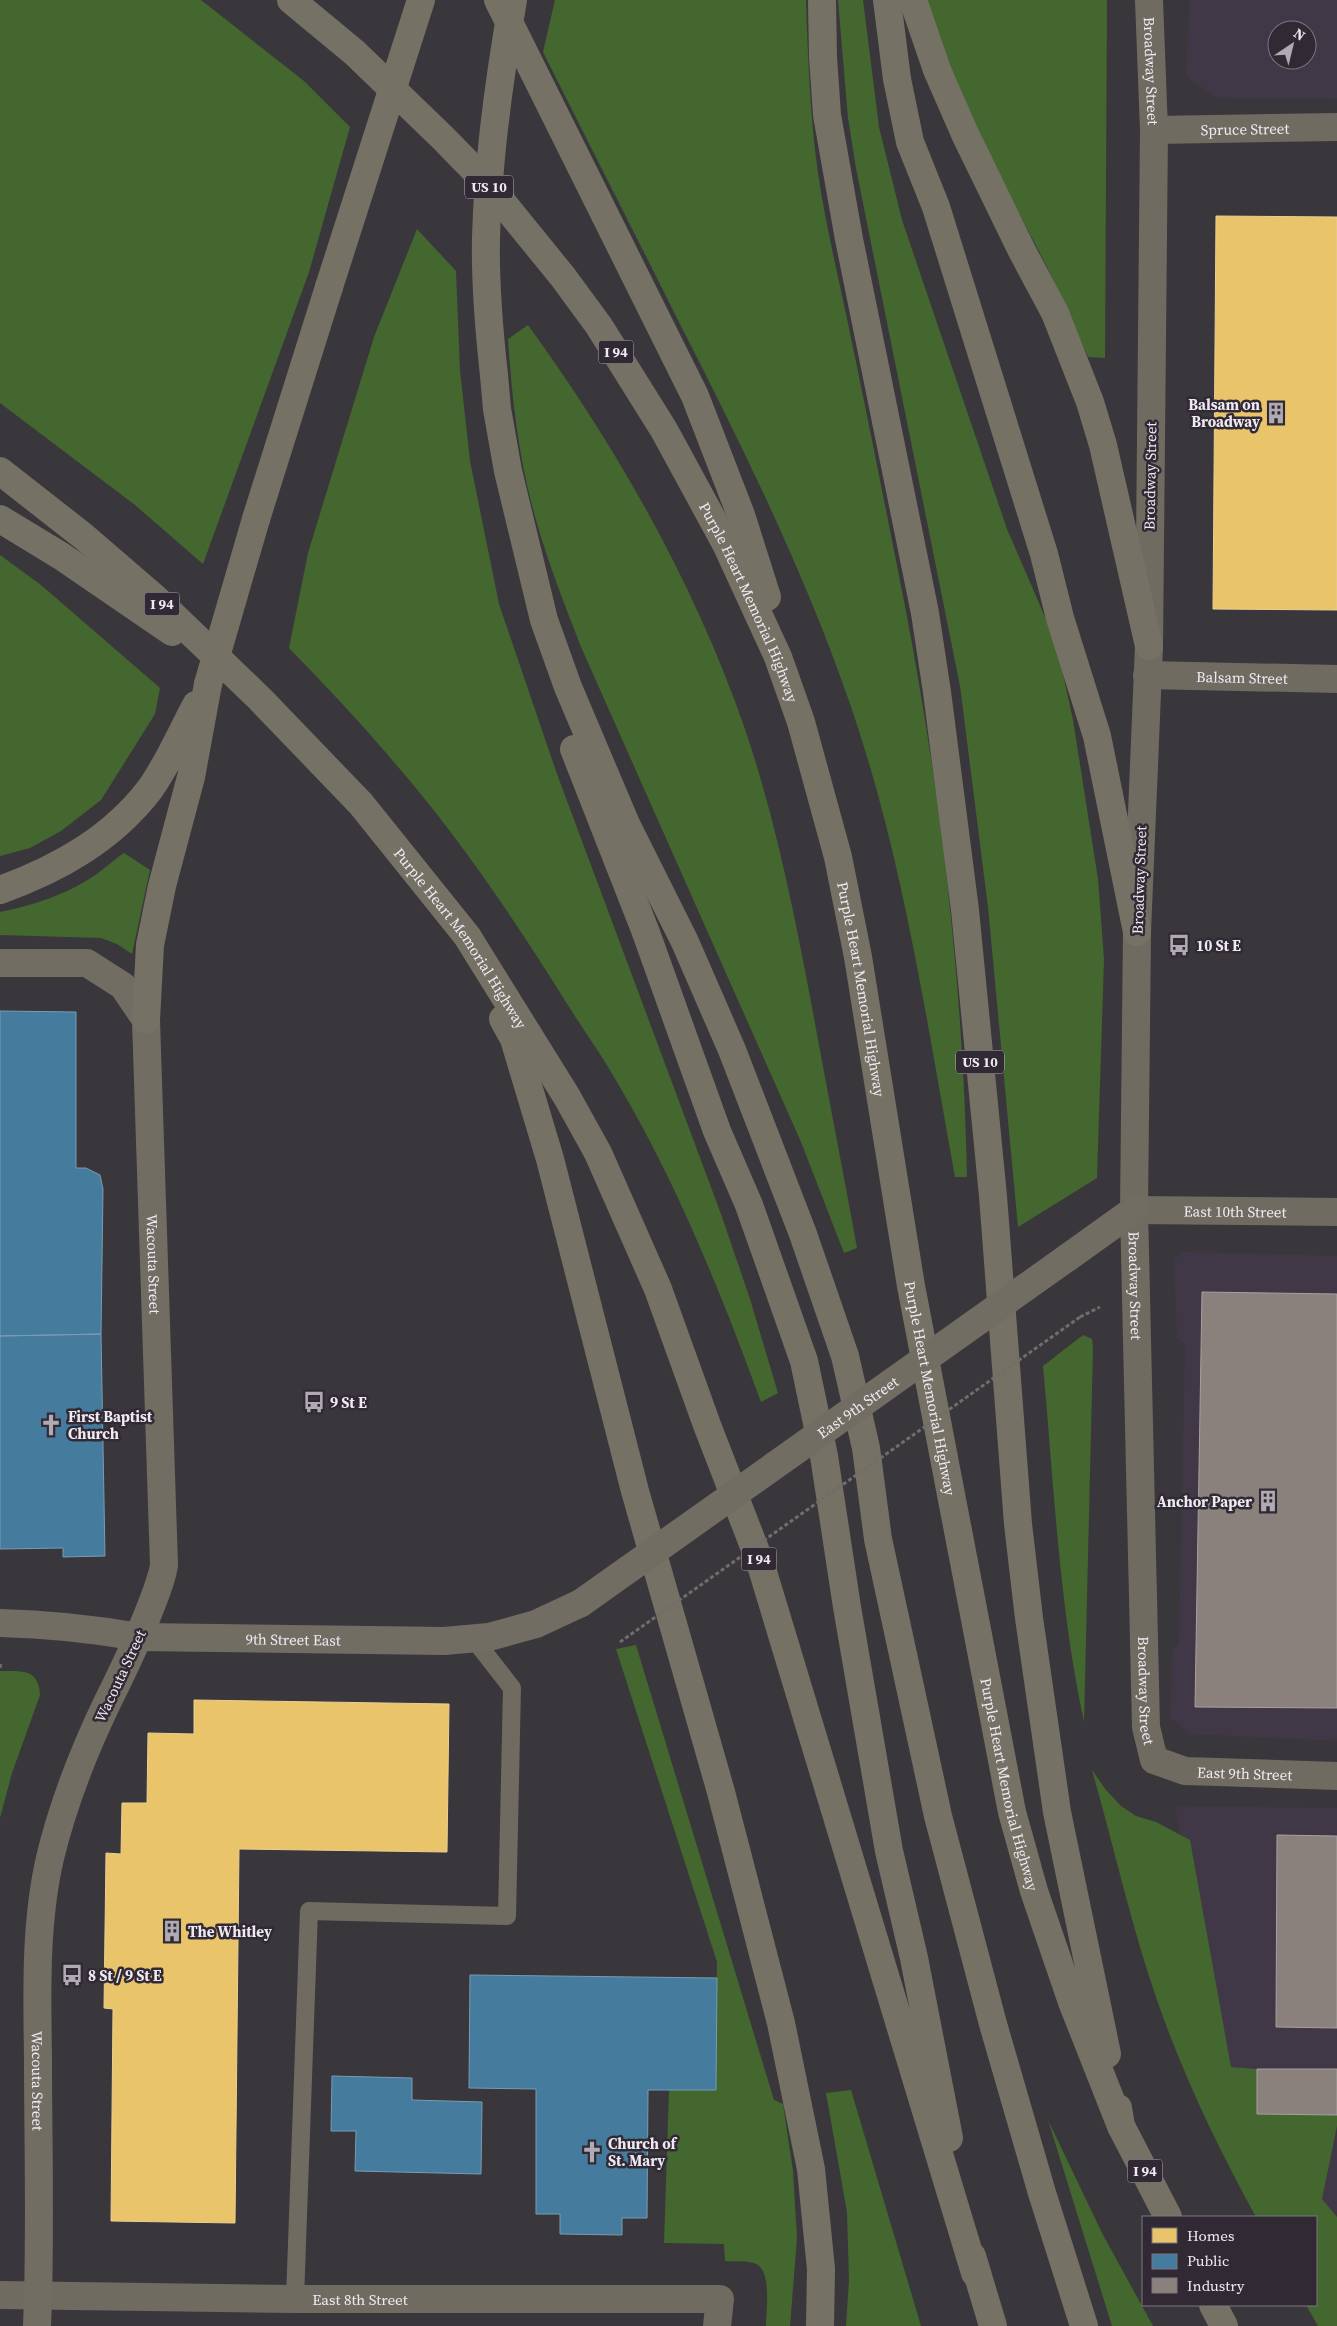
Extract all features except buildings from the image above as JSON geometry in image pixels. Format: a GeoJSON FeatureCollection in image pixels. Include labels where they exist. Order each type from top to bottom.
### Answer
{"type":"FeatureCollection","features":[{"type":"Feature","properties":{"kind":"highway","name":"Purple Heart Memorial Highway"},"geometry":{"type":"LineString","coordinates":[[291,0],[355,53],[485,181],[527,231],[599,326],[664,430],[726,544],[778,657],[801,722],[838,857],[858,957],[911,1286],[1012,1812],[1034,1892],[1072,2002],[1121,2126]]}},
{"type":"Feature","properties":{"kind":"highway"},"geometry":{"type":"LineString","coordinates":[[146,1020],[150,945],[162,886],[190,777],[208,684],[256,519],[421,0]]}},
{"type":"Feature","properties":{"kind":"highway"},"geometry":{"type":"LineString","coordinates":[[498,0],[695,396],[741,515],[786,660],[820,786]]}},
{"type":"Feature","properties":{"kind":"highway","name":"US 10"},"geometry":{"type":"LineString","coordinates":[[513,0],[495,108],[486,239],[488,311],[496,410],[508,470],[504,517],[525,602],[581,769],[645,930],[717,1131],[749,1204],[804,1361],[824,1456],[847,1607],[889,1850],[914,1958],[975,2273]]}},
{"type":"Feature","properties":{"kind":"highway","name":"US 10"},"geometry":{"type":"LineString","coordinates":[[822,0],[827,115],[849,239],[925,613],[955,825],[992,1186],[1018,1524],[1039,1696],[1058,1812],[1121,2126]]}},
{"type":"Feature","properties":{"kind":"highway"},"geometry":{"type":"LineString","coordinates":[[887,0],[897,79],[910,142],[936,207],[1038,536],[1097,736],[1137,932]]}},
{"type":"Feature","properties":{"kind":"highway"},"geometry":{"type":"LineString","coordinates":[[914,0],[937,70],[965,134],[1017,242],[1055,313],[1090,402],[1103,446],[1149,646]]}},
{"type":"Feature","properties":{"kind":"highway"},"geometry":{"type":"LineString","coordinates":[[508,470],[544,620],[568,687],[626,824],[685,942],[732,1050],[803,1234],[845,1356],[866,1448],[878,1539],[938,1816],[993,2024],[1042,2193],[1084,2326]]}},
{"type":"Feature","properties":{"kind":"highway","name":"Purple Heart Memorial Highway"},"geometry":{"type":"LineString","coordinates":[[0,472],[83,536],[203,642],[311,750],[388,837],[467,936],[567,1097],[598,1153],[658,1289],[707,1425],[760,1562],[975,2273]]}},
{"type":"Feature","properties":{"kind":"highway"},"geometry":{"type":"LineString","coordinates":[[0,519],[61,556],[174,633],[311,750]]}},
{"type":"Feature","properties":{"kind":"highway"},"geometry":{"type":"LineString","coordinates":[[0,890],[35,877],[98,841],[126,818],[144,796],[169,756],[208,684]]}},
{"type":"Feature","properties":{"kind":"highway"},"geometry":{"type":"LineString","coordinates":[[433,894],[514,1038],[550,1159],[635,1491],[721,1792],[781,2023],[811,2169],[821,2269],[820,2326]]}},
{"type":"Feature","properties":{"kind":"highway","name":"I 94"},"geometry":{"type":"LineString","coordinates":[[1121,2126],[1167,2216]]}},
{"type":"Feature","properties":{"kind":"highway","name":"I 94"},"geometry":{"type":"LineString","coordinates":[[975,2273],[993,2326]]}},
{"type":"Feature","properties":{"kind":"highway"},"geometry":{"type":"LineString","coordinates":[[1214,2306],[1224,2326]]}},
{"type":"Feature","properties":{"kind":"street","name":"Broadway Street"},"geometry":{"type":"LineString","coordinates":[[1149,0],[1154,130],[1149,646],[1137,932],[1134,1210],[1146,1726],[1154,1760]]}},
{"type":"Feature","properties":{"kind":"street","name":"Spruce Street"},"geometry":{"type":"LineString","coordinates":[[1154,130],[1337,127]]}},
{"type":"Feature","properties":{"kind":"street","name":"Balsam Street"},"geometry":{"type":"LineString","coordinates":[[1147,675],[1337,679]]}},
{"type":"Feature","properties":{"kind":"street"},"geometry":{"type":"LineString","coordinates":[[0,963],[87,963],[123,986],[146,1020]]}},
{"type":"Feature","properties":{"kind":"street","name":"Wacouta Street"},"geometry":{"type":"LineString","coordinates":[[37,2326],[39,2295],[37,1999],[39,1947],[46,1878],[53,1844],[69,1792],[98,1723],[139,1637],[164,1565],[146,1020]]}},
{"type":"Feature","properties":{"kind":"street","name":"East 10th Street"},"geometry":{"type":"LineString","coordinates":[[1134,1210],[1337,1212]]}},
{"type":"Feature","properties":{"kind":"street","name":"East 9th Street"},"geometry":{"type":"LineString","coordinates":[[581,1603],[1134,1210]]}},
{"type":"Feature","properties":{"kind":"street","name":"9th Street East"},"geometry":{"type":"LineString","coordinates":[[0,1623],[90,1629],[139,1637],[444,1641],[489,1637],[536,1624],[581,1603]]}},
{"type":"Feature","properties":{"kind":"street","name":"East 9th Street"},"geometry":{"type":"LineString","coordinates":[[1154,1760],[1185,1771],[1337,1776]]}},
{"type":"Feature","properties":{"kind":"street","name":"East 8th Street"},"geometry":{"type":"LineString","coordinates":[[0,2295],[295,2299],[720,2299],[717,2326]]}},
{"type":"Feature","properties":{"kind":"lane"},"geometry":{"type":"LineString","coordinates":[[1337,111],[1337,127]]}},
{"type":"Feature","properties":{"kind":"lane"},"geometry":{"type":"LineString","coordinates":[[295,2299],[308,1912],[507,1916],[512,1688],[473,1638]]}},
{"type":"Feature","properties":{"kind":"path"},"geometry":{"type":"LineString","coordinates":[[620,1642],[1080,1317]]}},
{"type":"Feature","properties":{"kind":"path"},"geometry":{"type":"LineString","coordinates":[[0,1668],[1,1662]]}},
{"type":"Feature","properties":{"kind":"shaded area"},"geometry":{"type":"Polygon","coordinates":[[[1190,0],[1337,0],[1337,99],[1217,98],[1186,76],[1190,0]]]}},
{"type":"Feature","properties":{"kind":"shaded area","name":"Anchor Paper"},"geometry":{"type":"Polygon","coordinates":[[[1185,1252],[1337,1256],[1337,1741],[1192,1734],[1170,1718],[1173,1649],[1179,1645],[1185,1344],[1177,1337],[1174,1258],[1185,1252]]]}},
{"type":"Feature","properties":{"kind":"shaded area"},"geometry":{"type":"Polygon","coordinates":[[[1175,1806],[1337,1808],[1337,2217],[1231,2095],[1175,1806]]]}},
{"type":"Feature","properties":{"kind":"green space"},"geometry":{"type":"Polygon","coordinates":[[[0,0],[201,0],[304,81],[350,127],[309,272],[203,564],[135,505],[0,403],[0,0]]]}},
{"type":"Feature","properties":{"kind":"green space"},"geometry":{"type":"Polygon","coordinates":[[[555,0],[806,0],[811,109],[821,191],[904,601],[929,744],[939,816],[948,888],[961,1032],[967,1177],[955,1177],[923,998],[899,879],[869,762],[850,704],[813,607],[751,466],[543,52],[555,0]]]}},
{"type":"Feature","properties":{"kind":"green space"},"geometry":{"type":"Polygon","coordinates":[[[838,0],[863,0],[879,127],[902,220],[1007,529],[1048,624],[1061,665],[1073,720],[1098,879],[1104,959],[1097,1178],[1018,1227],[988,907],[960,686],[856,168],[848,118],[838,0]]]}},
{"type":"Feature","properties":{"kind":"green space"},"geometry":{"type":"Polygon","coordinates":[[[925,0],[1107,0],[1105,358],[1088,357],[1050,273],[963,104],[925,0]]]}},
{"type":"Feature","properties":{"kind":"green space"},"geometry":{"type":"Polygon","coordinates":[[[417,229],[456,271],[460,371],[470,461],[499,604],[557,774],[721,1214],[750,1299],[778,1393],[761,1402],[714,1279],[678,1199],[639,1120],[606,1064],[509,913],[465,851],[418,790],[368,732],[289,648],[308,553],[374,337],[417,229]]]}},
{"type":"Feature","properties":{"kind":"green space"},"geometry":{"type":"Polygon","coordinates":[[[528,325],[593,420],[652,520],[704,624],[746,732],[776,838],[793,909],[807,982],[857,1248],[844,1253],[801,1142],[581,647],[546,552],[530,498],[521,453],[514,408],[508,339],[528,325]]]}},
{"type":"Feature","properties":{"kind":"green space"},"geometry":{"type":"Polygon","coordinates":[[[0,555],[41,585],[160,688],[155,714],[101,800],[61,831],[30,848],[0,856],[0,555]]]}},
{"type":"Feature","properties":{"kind":"green space"},"geometry":{"type":"Polygon","coordinates":[[[124,853],[150,870],[132,954],[117,944],[101,938],[0,935],[0,912],[63,893],[97,874],[124,853]]]}},
{"type":"Feature","properties":{"kind":"green space"},"geometry":{"type":"Polygon","coordinates":[[[1083,1335],[1092,1339],[1093,1348],[1084,1722],[1063,1590],[1043,1366],[1083,1335]]]}},
{"type":"Feature","properties":{"kind":"green space"},"geometry":{"type":"Polygon","coordinates":[[[636,1645],[774,2100],[783,2104],[793,2171],[797,2238],[790,2326],[766,2326],[766,2283],[761,2268],[756,2264],[725,2261],[724,2244],[664,2243],[669,2090],[716,2090],[717,1962],[616,1649],[636,1645]]]}},
{"type":"Feature","properties":{"kind":"green space"},"geometry":{"type":"Polygon","coordinates":[[[0,1671],[22,1671],[28,1673],[36,1680],[40,1695],[12,1773],[0,1818],[0,1671]]]}},
{"type":"Feature","properties":{"kind":"green space"},"geometry":{"type":"Polygon","coordinates":[[[1092,1770],[1106,1790],[1121,1806],[1136,1816],[1156,1822],[1190,1840],[1231,2067],[1257,2069],[1257,2114],[1337,2115],[1337,2126],[1322,2199],[1337,2217],[1337,2326],[1318,2326],[1307,2306],[1317,2306],[1317,2216],[1255,2216],[1215,2138],[1167,2028],[1131,1915],[1092,1770]]]}},
{"type":"Feature","properties":{"kind":"green space"},"geometry":{"type":"Polygon","coordinates":[[[851,2090],[921,2326],[846,2326],[849,2280],[847,2212],[826,2093],[851,2090]]]}},
{"type":"Feature","properties":{"kind":"green space"},"geometry":{"type":"Polygon","coordinates":[[[1048,2120],[1103,2235],[1153,2326],[1112,2326],[1048,2120]]]}},
{"type":"Feature","properties":{"kind":"place","name":"Balsam on Broadway"},"geometry":{"type":"Point","coordinates":[1276,413]}},
{"type":"Feature","properties":{"kind":"place","name":"10 St E"},"geometry":{"type":"Point","coordinates":[1179,945]}},
{"type":"Feature","properties":{"kind":"place","name":"9 St E"},"geometry":{"type":"Point","coordinates":[314,1402]}},
{"type":"Feature","properties":{"kind":"place","name":"First Baptist Church"},"geometry":{"type":"Point","coordinates":[51,1425]}},
{"type":"Feature","properties":{"kind":"place","name":"Anchor Paper"},"geometry":{"type":"Point","coordinates":[1268,1501]}},
{"type":"Feature","properties":{"kind":"place","name":"The Whitley"},"geometry":{"type":"Point","coordinates":[172,1931]}},
{"type":"Feature","properties":{"kind":"place","name":"8 St / 9 St E"},"geometry":{"type":"Point","coordinates":[72,1975]}},
{"type":"Feature","properties":{"kind":"place","name":"Church of St. Mary"},"geometry":{"type":"Point","coordinates":[592,2152]}}]}
